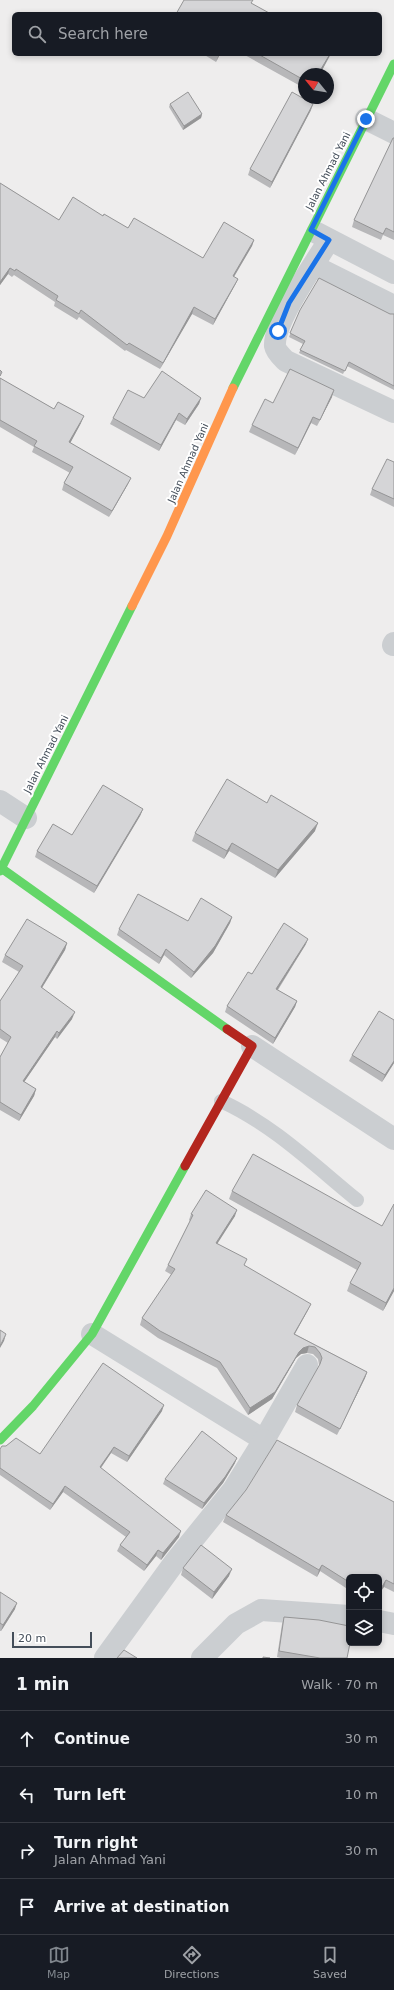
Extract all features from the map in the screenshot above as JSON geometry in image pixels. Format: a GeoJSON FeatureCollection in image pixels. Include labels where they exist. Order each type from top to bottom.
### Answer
{"type":"FeatureCollection","features":[{"type":"Feature","properties":{"kind":"street","name":"Jalan Ahmad Yani"},"geometry":{"type":"LineString","coordinates":[[1,869],[167,536],[232,391],[394,64]]}},
{"type":"Feature","properties":{"kind":"street"},"geometry":{"type":"LineString","coordinates":[[366,119],[394,133]]}},
{"type":"Feature","properties":{"kind":"street"},"geometry":{"type":"LineString","coordinates":[[311,230],[394,273]]}},
{"type":"Feature","properties":{"kind":"street"},"geometry":{"type":"LineString","coordinates":[[329,240],[314,266],[289,303],[278,331],[275,346],[279,354],[286,361],[394,412]]}},
{"type":"Feature","properties":{"kind":"street"},"geometry":{"type":"LineString","coordinates":[[314,266],[394,306]]}},
{"type":"Feature","properties":{"kind":"street"},"geometry":{"type":"LineString","coordinates":[[0,801],[26,818]]}},
{"type":"Feature","properties":{"kind":"street"},"geometry":{"type":"LineString","coordinates":[[1,869],[252,1046],[394,1139]]}},
{"type":"Feature","properties":{"kind":"street"},"geometry":{"type":"LineString","coordinates":[[0,1440],[33,1406],[92,1334],[252,1046]]}},
{"type":"Feature","properties":{"kind":"street"},"geometry":{"type":"LineString","coordinates":[[92,1334],[264,1440]]}},
{"type":"Feature","properties":{"kind":"street"},"geometry":{"type":"LineString","coordinates":[[105,1658],[174,1564],[233,1490],[264,1440],[307,1365]]}},
{"type":"Feature","properties":{"kind":"street"},"geometry":{"type":"LineString","coordinates":[[202,1658],[236,1624],[261,1610],[346,1616]]}},
{"type":"Feature","properties":{"kind":"street"},"geometry":{"type":"LineString","coordinates":[[382,1622],[394,1624]]}},
{"type":"Feature","properties":{"kind":"lane"},"geometry":{"type":"LineString","coordinates":[[221,1101],[242,1110],[267,1128],[358,1200]]}},
{"type":"Feature","properties":{"kind":"building"},"geometry":{"type":"Polygon","coordinates":[[[184,0],[253,0],[251,3],[267,12],[177,12],[184,0]]]}},
{"type":"Feature","properties":{"kind":"building"},"geometry":{"type":"Polygon","coordinates":[[[262,56],[329,56],[322,68],[298,68],[298,77],[262,56]]]}},
{"type":"Feature","properties":{"kind":"building"},"geometry":{"type":"Polygon","coordinates":[[[188,92],[202,114],[184,126],[170,104],[188,92]]]}},
{"type":"Feature","properties":{"kind":"building"},"geometry":{"type":"Polygon","coordinates":[[[292,92],[298,95],[298,104],[313,104],[272,182],[250,169],[292,92]]]}},
{"type":"Feature","properties":{"kind":"building"},"geometry":{"type":"Polygon","coordinates":[[[393,138],[394,232],[386,228],[383,234],[354,220],[393,138]]]}},
{"type":"Feature","properties":{"kind":"building"},"geometry":{"type":"Polygon","coordinates":[[[0,183],[59,220],[73,197],[103,216],[104,214],[128,228],[134,218],[203,258],[224,222],[254,240],[233,276],[238,279],[215,319],[194,307],[163,363],[129,343],[127,345],[81,310],[79,314],[56,300],[58,296],[16,269],[15,271],[10,268],[0,282],[0,183]]]}},
{"type":"Feature","properties":{"kind":"building"},"geometry":{"type":"Polygon","coordinates":[[[319,278],[390,314],[394,314],[394,386],[349,362],[345,371],[300,350],[305,341],[290,333],[300,310],[319,278]]]}},
{"type":"Feature","properties":{"kind":"building"},"geometry":{"type":"Polygon","coordinates":[[[290,369],[334,390],[320,420],[313,417],[298,448],[252,425],[265,399],[273,403],[290,369]]]}},
{"type":"Feature","properties":{"kind":"building"},"geometry":{"type":"Polygon","coordinates":[[[162,371],[201,398],[187,419],[179,413],[161,445],[113,418],[128,390],[144,398],[162,371]]]}},
{"type":"Feature","properties":{"kind":"building"},"geometry":{"type":"Polygon","coordinates":[[[0,378],[54,409],[58,402],[84,416],[69,442],[131,478],[112,511],[64,483],[73,467],[34,446],[37,441],[0,420],[0,378]]]}},
{"type":"Feature","properties":{"kind":"building"},"geometry":{"type":"Polygon","coordinates":[[[387,459],[394,462],[394,499],[372,489],[387,459]]]}},
{"type":"Feature","properties":{"kind":"building"},"geometry":{"type":"Polygon","coordinates":[[[227,779],[267,803],[271,795],[318,823],[278,870],[232,843],[227,851],[195,833],[227,779]]]}},
{"type":"Feature","properties":{"kind":"building"},"geometry":{"type":"Polygon","coordinates":[[[103,785],[143,809],[97,886],[37,851],[53,824],[72,835],[103,785]]]}},
{"type":"Feature","properties":{"kind":"building"},"geometry":{"type":"Polygon","coordinates":[[[138,894],[188,921],[201,898],[232,917],[215,946],[194,972],[166,949],[161,958],[119,929],[138,894]]]}},
{"type":"Feature","properties":{"kind":"building"},"geometry":{"type":"Polygon","coordinates":[[[27,919],[67,943],[41,987],[75,1012],[59,1033],[57,1031],[23,1081],[36,1089],[21,1115],[0,1102],[0,1057],[11,1037],[0,1029],[0,1001],[23,966],[5,955],[27,919]]]}},
{"type":"Feature","properties":{"kind":"building"},"geometry":{"type":"Polygon","coordinates":[[[284,923],[308,939],[276,989],[297,1001],[275,1038],[227,1006],[248,972],[252,974],[284,923]]]}},
{"type":"Feature","properties":{"kind":"building"},"geometry":{"type":"Polygon","coordinates":[[[379,1011],[394,1020],[394,1061],[385,1075],[352,1055],[379,1011]]]}},
{"type":"Feature","properties":{"kind":"building"},"geometry":{"type":"Polygon","coordinates":[[[253,1154],[382,1226],[394,1204],[394,1288],[386,1303],[350,1283],[361,1263],[232,1191],[253,1154]]]}},
{"type":"Feature","properties":{"kind":"building"},"geometry":{"type":"Polygon","coordinates":[[[206,1190],[237,1210],[216,1243],[247,1259],[244,1265],[311,1304],[294,1334],[367,1372],[340,1429],[297,1405],[322,1358],[315,1347],[309,1346],[303,1348],[299,1352],[275,1392],[250,1408],[220,1362],[160,1331],[142,1318],[175,1269],[168,1265],[193,1215],[191,1214],[206,1190]]]}},
{"type":"Feature","properties":{"kind":"building"},"geometry":{"type":"Polygon","coordinates":[[[0,1330],[6,1334],[0,1346],[0,1330]]]}},
{"type":"Feature","properties":{"kind":"building"},"geometry":{"type":"Polygon","coordinates":[[[103,1363],[164,1405],[129,1456],[114,1447],[100,1467],[181,1531],[163,1553],[158,1550],[147,1565],[120,1545],[130,1532],[65,1486],[53,1504],[0,1468],[0,1449],[2,1446],[6,1446],[16,1438],[40,1454],[103,1363]]]}},
{"type":"Feature","properties":{"kind":"building"},"geometry":{"type":"Polygon","coordinates":[[[202,1431],[237,1458],[225,1477],[204,1503],[165,1479],[202,1431]]]}},
{"type":"Feature","properties":{"kind":"building"},"geometry":{"type":"Polygon","coordinates":[[[277,1440],[394,1502],[394,1584],[386,1580],[382,1587],[382,1574],[346,1574],[346,1580],[322,1565],[319,1570],[226,1515],[246,1490],[277,1440]]]}},
{"type":"Feature","properties":{"kind":"building"},"geometry":{"type":"Polygon","coordinates":[[[201,1545],[232,1569],[214,1592],[183,1568],[201,1545]]]}},
{"type":"Feature","properties":{"kind":"building"},"geometry":{"type":"Polygon","coordinates":[[[0,1592],[17,1603],[3,1625],[0,1623],[0,1592]]]}},
{"type":"Feature","properties":{"kind":"building"},"geometry":{"type":"Polygon","coordinates":[[[284,1617],[319,1620],[346,1625],[346,1646],[349,1646],[347,1658],[320,1658],[279,1651],[284,1617]]]}},
{"type":"Feature","properties":{"kind":"building"},"geometry":{"type":"Polygon","coordinates":[[[124,1650],[137,1658],[117,1658],[124,1650]]]}},
{"type":"Feature","properties":{"kind":"traffic: fast"},"geometry":{"type":"LineString","coordinates":[[233,388],[394,64]]}},
{"type":"Feature","properties":{"kind":"traffic: fast"},"geometry":{"type":"LineString","coordinates":[[0,871],[132,606]]}},
{"type":"Feature","properties":{"kind":"traffic: fast"},"geometry":{"type":"LineString","coordinates":[[1,868],[227,1029]]}},
{"type":"Feature","properties":{"kind":"traffic: fast"},"geometry":{"type":"LineString","coordinates":[[0,1440],[33,1406],[92,1334],[185,1166]]}},
{"type":"Feature","properties":{"kind":"traffic: slow"},"geometry":{"type":"LineString","coordinates":[[132,606],[167,536],[233,388]]}},
{"type":"Feature","properties":{"kind":"traffic: jam"},"geometry":{"type":"LineString","coordinates":[[185,1166],[252,1046],[227,1029]]}},
{"type":"Feature","properties":{"kind":"route"},"geometry":{"type":"LineString","coordinates":[[278,331],[289,303],[314,266],[329,240],[311,230],[366,119]]}}]}
